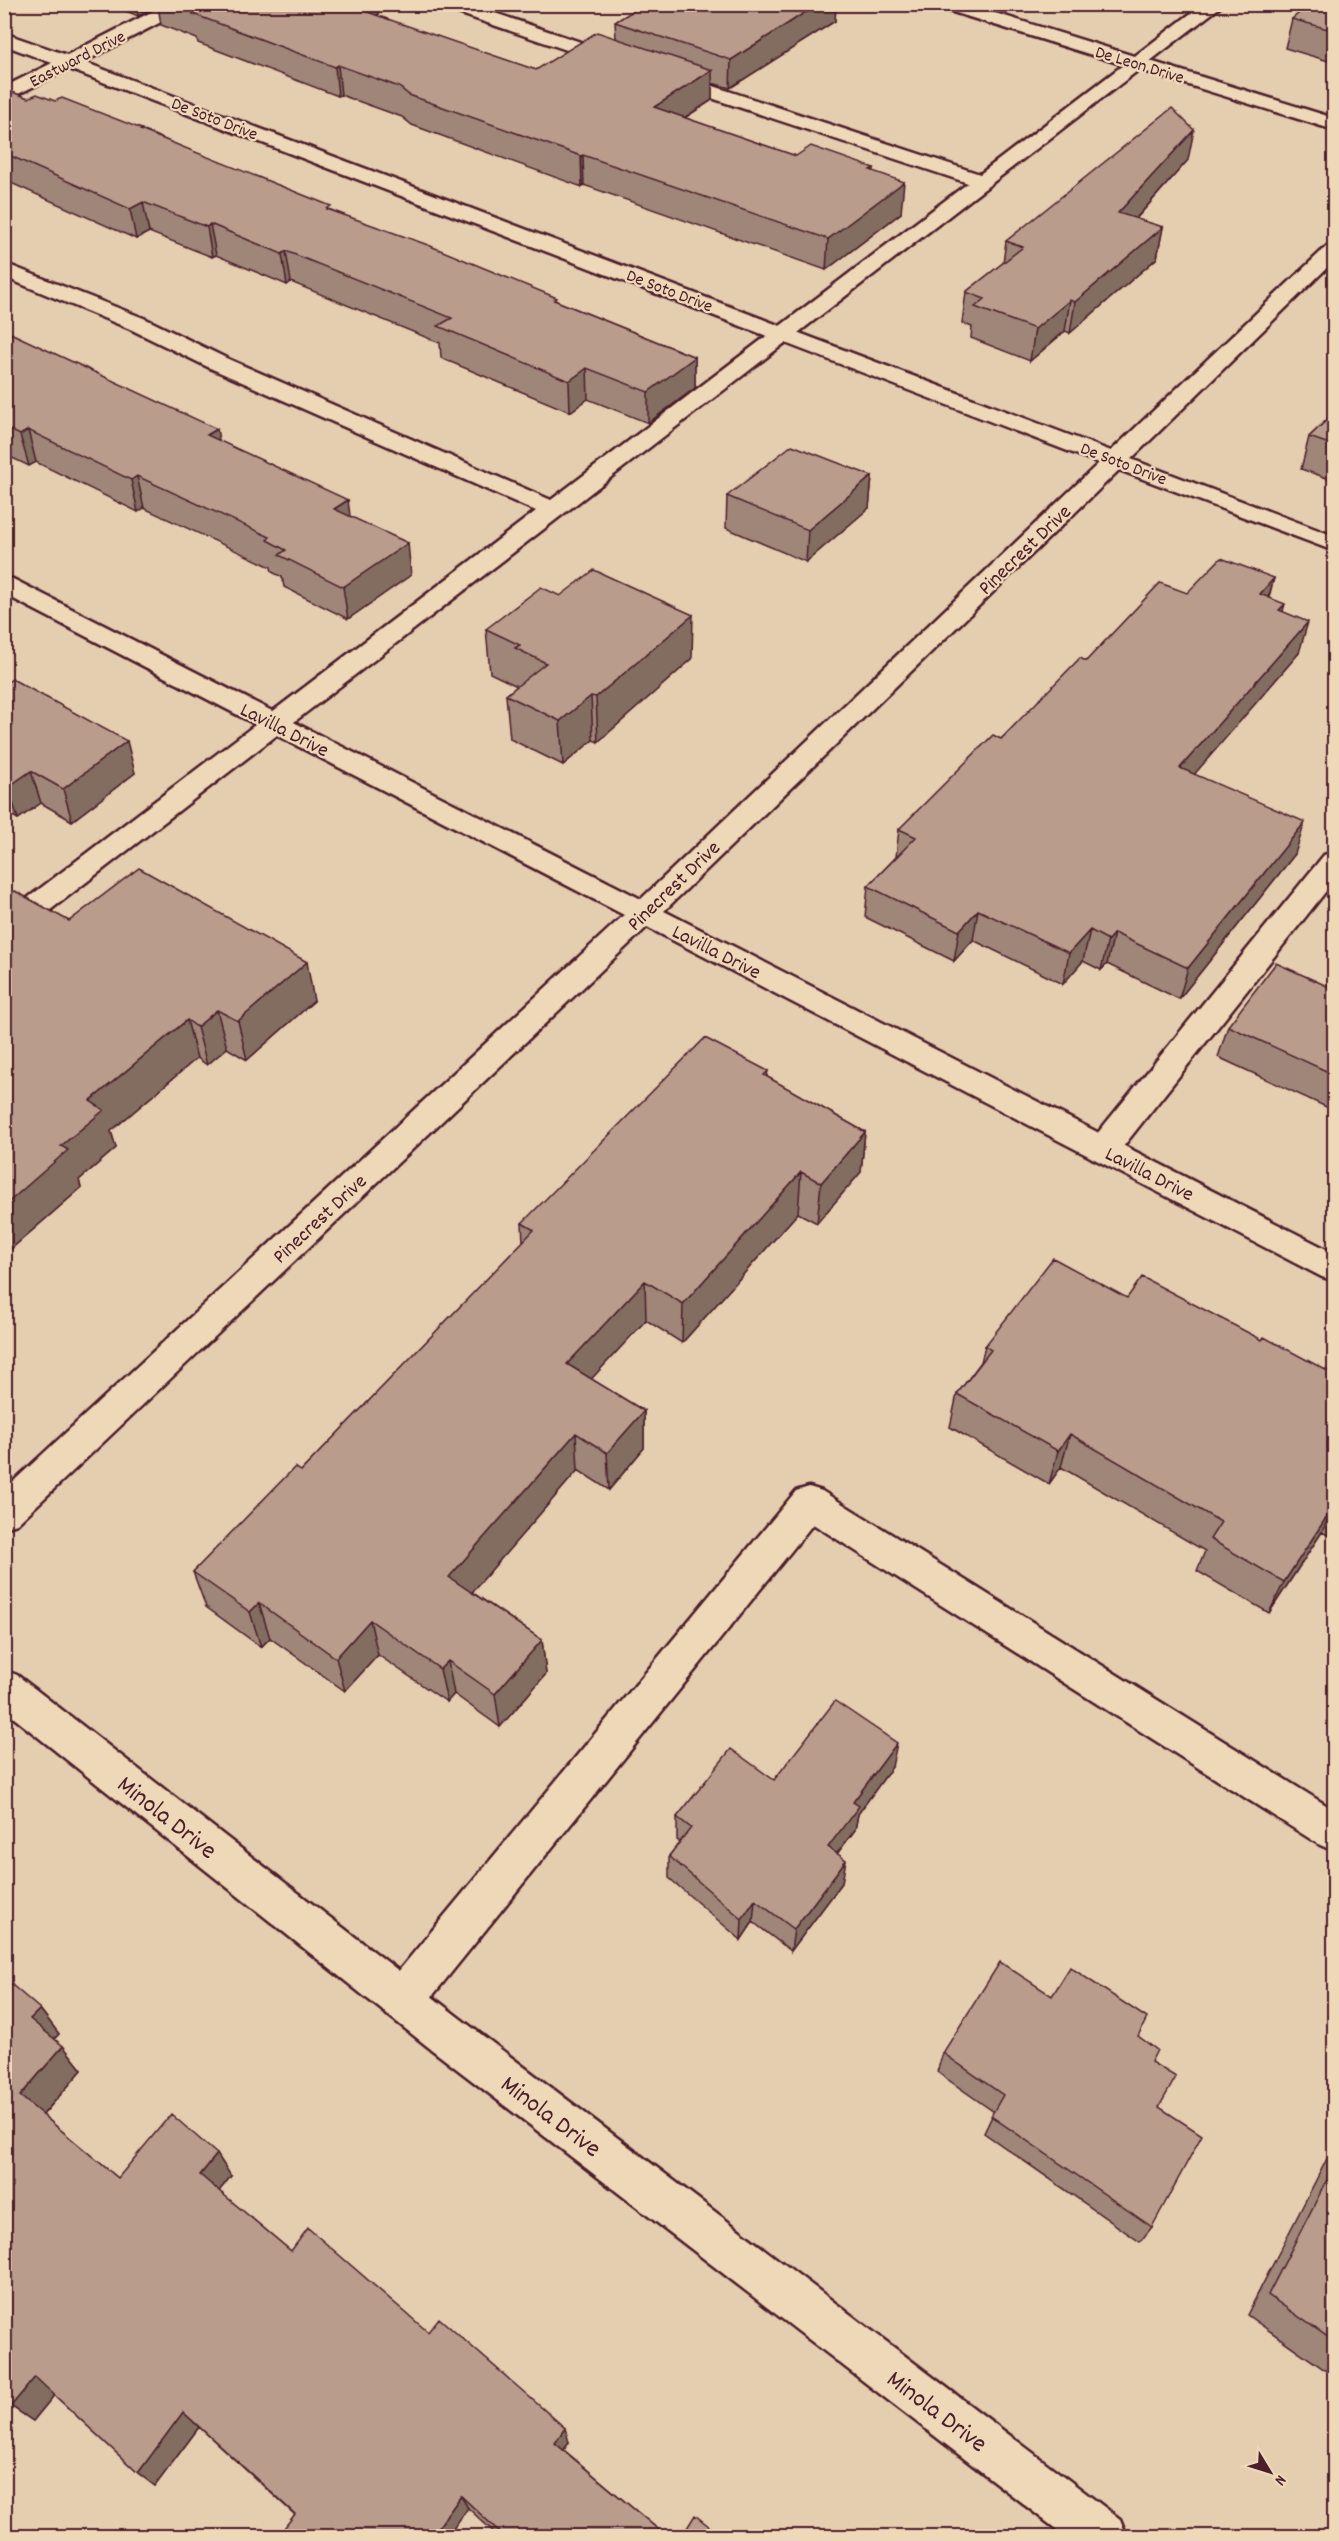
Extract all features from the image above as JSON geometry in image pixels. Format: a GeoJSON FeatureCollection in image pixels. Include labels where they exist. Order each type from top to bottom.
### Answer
{"type":"FeatureCollection","features":[{"type":"Feature","properties":{"kind":"street","name":"Eastward Drive"},"geometry":{"type":"LineString","coordinates":[[4,95],[182,4]]}},
{"type":"Feature","properties":{"kind":"street"},"geometry":{"type":"LineString","coordinates":[[449,4],[631,65]]}},
{"type":"Feature","properties":{"kind":"street","name":"De Leon Drive"},"geometry":{"type":"LineString","coordinates":[[946,4],[1335,124]]}},
{"type":"Feature","properties":{"kind":"street"},"geometry":{"type":"LineString","coordinates":[[4,931],[787,334],[1215,4]]}},
{"type":"Feature","properties":{"kind":"street","name":"De Soto Drive"},"geometry":{"type":"LineString","coordinates":[[4,38],[1335,544]]}},
{"type":"Feature","properties":{"kind":"street"},"geometry":{"type":"LineString","coordinates":[[654,73],[984,182]]}},
{"type":"Feature","properties":{"kind":"street","name":"Pinecrest Drive"},"geometry":{"type":"LineString","coordinates":[[4,1513],[644,913],[1335,250]]}},
{"type":"Feature","properties":{"kind":"street"},"geometry":{"type":"LineString","coordinates":[[4,269],[138,324],[218,363],[555,511]]}},
{"type":"Feature","properties":{"kind":"street","name":"Lavilla Drive"},"geometry":{"type":"LineString","coordinates":[[4,584],[1335,1268]]}},
{"type":"Feature","properties":{"kind":"street"},"geometry":{"type":"LineString","coordinates":[[1103,1149],[1335,862]]}},
{"type":"Feature","properties":{"kind":"street"},"geometry":{"type":"LineString","coordinates":[[402,2000],[809,1502],[1335,1832]]}},
{"type":"Feature","properties":{"kind":"street","name":"Minola Drive"},"geometry":{"type":"LineString","coordinates":[[4,1687],[402,2000],[1103,2536]]}},
{"type":"Feature","properties":{"kind":"building"},"geometry":{"type":"Polygon","coordinates":[[[179,4],[344,4],[536,70],[597,32],[712,70],[654,107],[796,156],[811,146],[874,168],[870,170],[904,182],[828,239],[409,95],[399,87],[338,65],[335,67],[193,14],[198,12],[179,4]]]}},
{"type":"Feature","properties":{"kind":"building"},"geometry":{"type":"Polygon","coordinates":[[[644,4],[818,4],[731,60],[615,22],[644,4]]]}},
{"type":"Feature","properties":{"kind":"building"},"geometry":{"type":"Polygon","coordinates":[[[1310,4],[1335,4],[1335,31],[1292,19],[1310,4]]]}},
{"type":"Feature","properties":{"kind":"building"},"geometry":{"type":"Polygon","coordinates":[[[4,89],[28,98],[37,94],[55,101],[62,98],[142,129],[140,130],[331,206],[327,209],[428,245],[557,298],[554,300],[695,357],[648,392],[587,368],[569,381],[438,326],[452,318],[286,251],[282,254],[210,224],[207,227],[143,202],[130,209],[4,153],[4,89]]]}},
{"type":"Feature","properties":{"kind":"building"},"geometry":{"type":"Polygon","coordinates":[[[1172,108],[1194,130],[1118,213],[1163,227],[1075,302],[1070,300],[1035,329],[975,307],[985,299],[966,292],[1023,247],[1006,241],[1172,108]]]}},
{"type":"Feature","properties":{"kind":"building"},"geometry":{"type":"Polygon","coordinates":[[[4,330],[217,429],[207,435],[348,500],[334,509],[408,543],[343,587],[279,555],[286,550],[267,540],[270,537],[137,476],[131,480],[28,430],[20,435],[4,427],[4,330]]]}},
{"type":"Feature","properties":{"kind":"building"},"geometry":{"type":"Polygon","coordinates":[[[1335,412],[1335,446],[1309,437],[1335,412]]]}},
{"type":"Feature","properties":{"kind":"building"},"geometry":{"type":"Polygon","coordinates":[[[792,445],[872,476],[808,530],[727,496],[792,445]]]}},
{"type":"Feature","properties":{"kind":"building"},"geometry":{"type":"Polygon","coordinates":[[[1221,558],[1274,578],[1260,594],[1285,604],[1279,610],[1308,622],[1180,768],[1305,822],[1188,968],[1114,933],[1108,940],[1090,930],[1069,953],[978,910],[959,931],[868,886],[916,837],[899,829],[993,735],[1001,739],[1080,658],[1086,661],[1160,583],[1187,593],[1221,558]]]}},
{"type":"Feature","properties":{"kind":"building"},"geometry":{"type":"Polygon","coordinates":[[[594,570],[693,615],[596,697],[591,696],[560,721],[506,695],[546,663],[515,648],[520,645],[486,629],[541,587],[560,596],[594,570]]]}},
{"type":"Feature","properties":{"kind":"building"},"geometry":{"type":"Polygon","coordinates":[[[12,679],[127,741],[63,789],[31,771],[8,787],[4,785],[4,685],[12,679]]]}},
{"type":"Feature","properties":{"kind":"building"},"geometry":{"type":"Polygon","coordinates":[[[139,868],[307,962],[238,1021],[217,1010],[197,1027],[187,1020],[90,1101],[104,1110],[61,1146],[68,1150],[4,1206],[4,899],[15,891],[69,921],[139,868]]]}},
{"type":"Feature","properties":{"kind":"building"},"geometry":{"type":"Polygon","coordinates":[[[1276,963],[1327,986],[1331,980],[1335,982],[1335,1075],[1228,1026],[1276,963]]]}},
{"type":"Feature","properties":{"kind":"building"},"geometry":{"type":"Polygon","coordinates":[[[705,1038],[768,1071],[764,1075],[865,1132],[821,1183],[801,1172],[683,1304],[645,1281],[567,1364],[644,1411],[607,1453],[576,1433],[449,1577],[542,1640],[495,1694],[448,1661],[440,1669],[370,1620],[336,1658],[259,1603],[250,1612],[193,1572],[295,1467],[301,1471],[534,1230],[522,1223],[705,1038]]]}},
{"type":"Feature","properties":{"kind":"building"},"geometry":{"type":"Polygon","coordinates":[[[1053,1258],[1127,1298],[1142,1277],[1262,1340],[1264,1337],[1335,1375],[1335,1504],[1284,1582],[1210,1539],[1221,1522],[1070,1434],[1058,1451],[957,1394],[991,1350],[985,1346],[1053,1258]]]}},
{"type":"Feature","properties":{"kind":"building"},"geometry":{"type":"Polygon","coordinates":[[[835,1701],[897,1743],[853,1802],[859,1806],[828,1847],[846,1860],[794,1929],[755,1900],[742,1919],[669,1856],[691,1828],[677,1817],[731,1749],[774,1780],[835,1701]]]}},
{"type":"Feature","properties":{"kind":"building"},"geometry":{"type":"Polygon","coordinates":[[[1000,1962],[1052,1996],[1070,1967],[1147,2018],[1138,2036],[1157,2050],[1151,2062],[1176,2077],[1159,2107],[1202,2135],[1152,2227],[991,2116],[1003,2095],[943,2053],[1000,1962]]]}},
{"type":"Feature","properties":{"kind":"building"},"geometry":{"type":"Polygon","coordinates":[[[4,1978],[40,2009],[30,2019],[63,2046],[20,2096],[118,2178],[171,2114],[217,2154],[200,2175],[291,2251],[308,2228],[428,2332],[439,2318],[565,2428],[555,2443],[666,2536],[504,2536],[461,2496],[432,2536],[278,2536],[295,2514],[183,2412],[138,2473],[35,2377],[11,2406],[4,2400],[4,1978]]]}},
{"type":"Feature","properties":{"kind":"building"},"geometry":{"type":"Polygon","coordinates":[[[1335,2164],[1335,2342],[1268,2295],[1335,2164]]]}},
{"type":"Feature","properties":{"kind":"building"},"geometry":{"type":"Polygon","coordinates":[[[695,2515],[721,2536],[682,2536],[695,2515]]]}}]}
